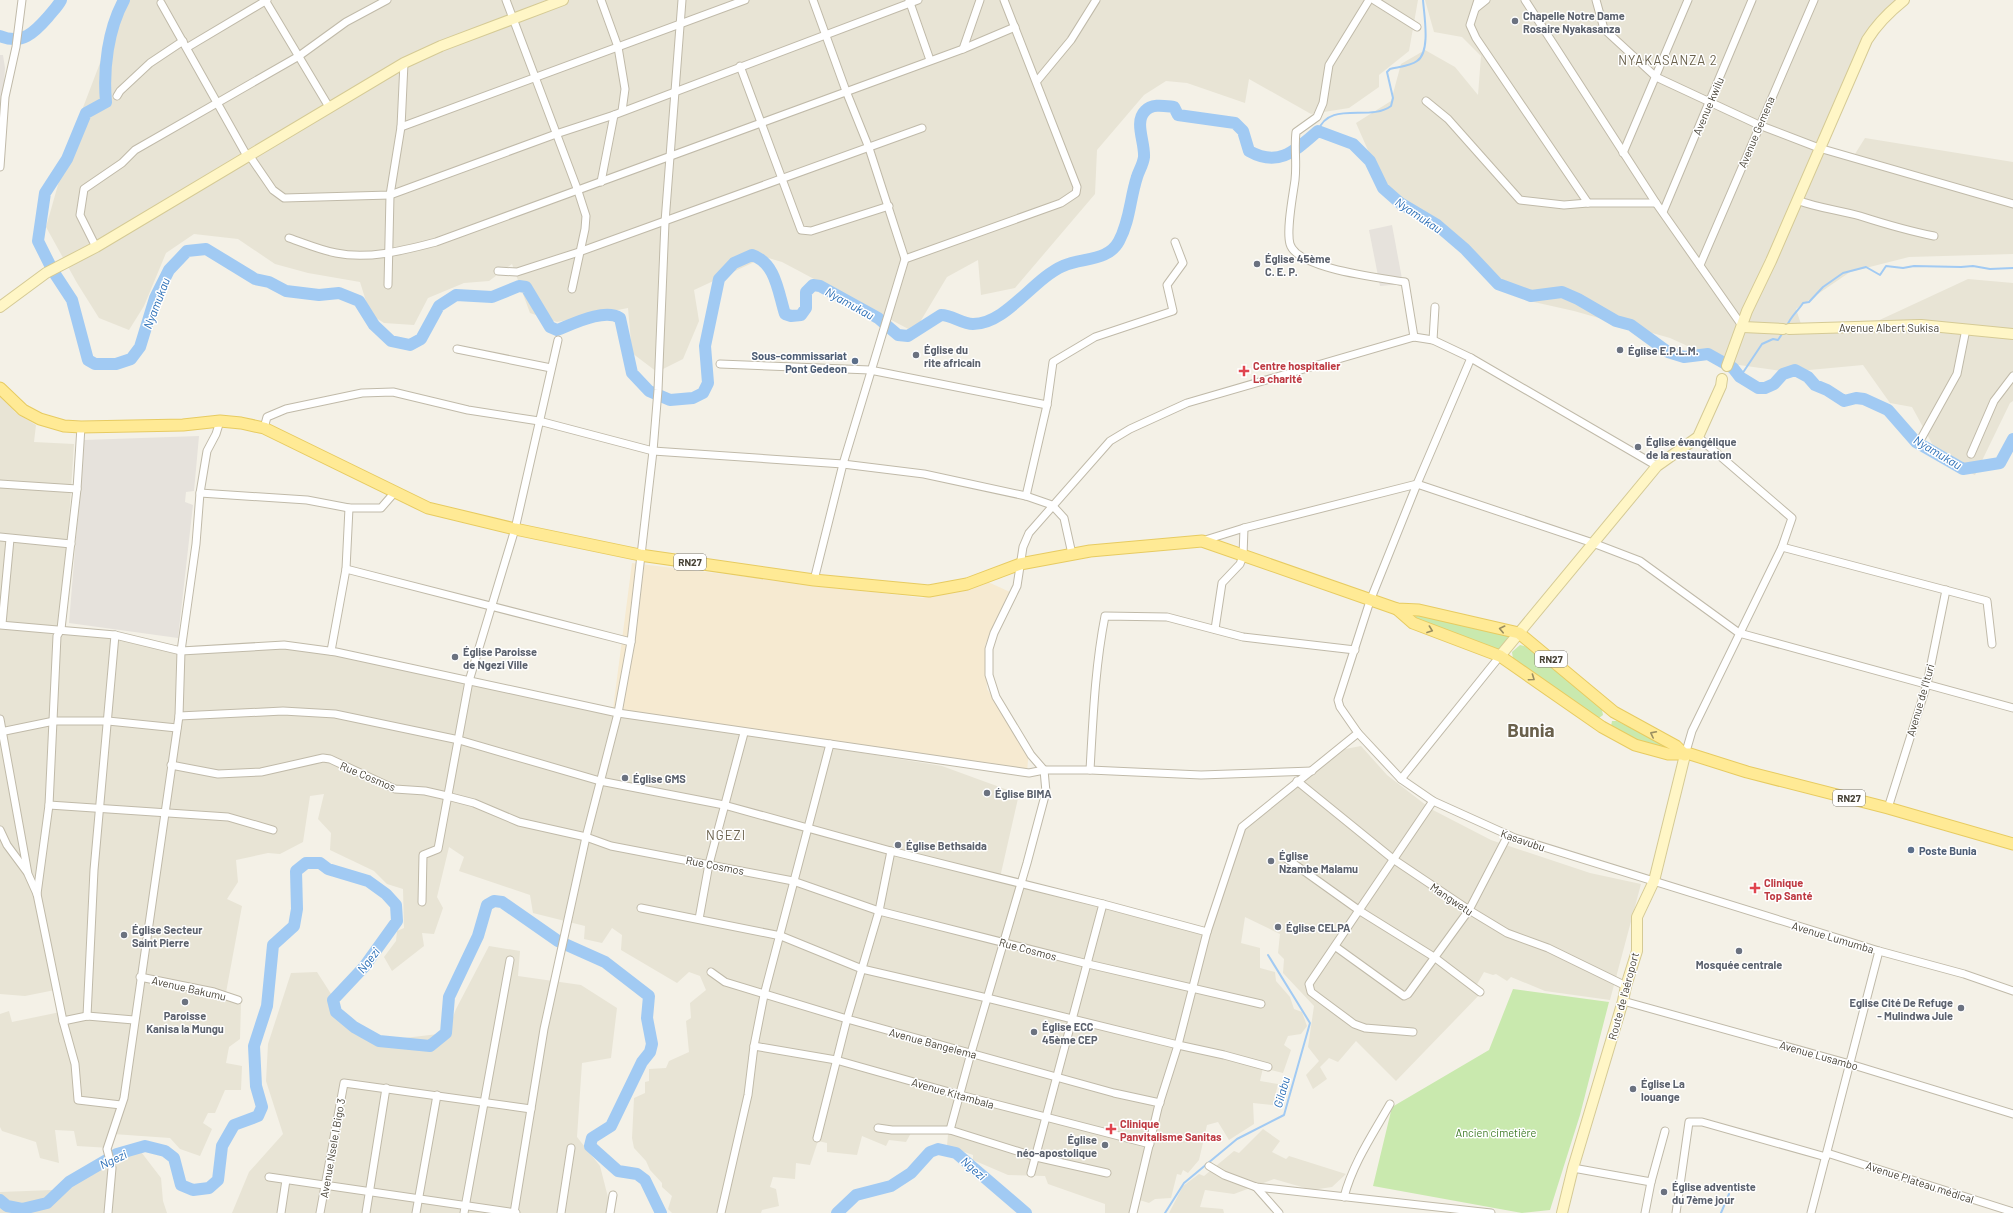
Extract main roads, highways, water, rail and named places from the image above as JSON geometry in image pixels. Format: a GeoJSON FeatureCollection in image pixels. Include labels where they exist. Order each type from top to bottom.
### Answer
{"type":"FeatureCollection","features":[{"type":"Feature","properties":{"kind":"main road","name":"RN27"},"geometry":{"type":"LineString","coordinates":[[1,390],[23,410],[40,419],[64,426],[183,425],[220,421],[264,428],[428,508],[515,529],[640,555],[814,580],[929,591],[967,584],[1020,564],[1072,554],[1202,541],[1397,610],[1419,610],[1519,633],[1614,712],[1676,746],[1685,755]]}},
{"type":"Feature","properties":{"kind":"main road","name":"RN27"},"geometry":{"type":"LineString","coordinates":[[1397,610],[1412,623],[1500,656],[1602,727],[1635,745],[1668,754],[1690,754],[1753,774],[1888,808],[2013,844]]}},
{"type":"Feature","properties":{"kind":"main road"},"geometry":{"type":"LineString","coordinates":[[1602,727],[1614,712]]}},
{"type":"Feature","properties":{"kind":"waterway","name":"Nyamukau"},"geometry":{"type":"LineString","coordinates":[[0,36],[15,39],[27,36],[43,23],[61,0]]}},
{"type":"Feature","properties":{"kind":"waterway","name":"Nyamukau"},"geometry":{"type":"LineString","coordinates":[[124,0],[110,36],[105,76],[106,102],[86,113],[67,159],[45,193],[38,241],[53,271],[72,300],[88,360],[95,364],[116,364],[131,359],[140,347],[155,298],[169,270],[187,251],[206,249],[255,279],[269,282],[286,291],[319,295],[339,293],[359,301],[374,325],[391,341],[410,345],[421,339],[439,306],[456,295],[492,297],[519,286],[526,287],[550,327],[557,330],[597,316],[613,315],[620,318],[632,373],[649,391],[670,400],[693,398],[703,393],[708,383],[705,346],[719,279],[734,263],[752,255],[766,264],[771,271],[778,288],[785,314],[791,316],[801,315],[806,308],[806,292],[813,285],[820,286],[878,318],[898,335],[908,336],[941,315],[949,316],[969,324],[985,322],[997,317],[1052,272],[1070,263],[1101,256],[1108,252],[1114,248],[1123,233],[1138,174],[1144,157],[1140,121],[1148,108],[1163,106],[1174,107],[1178,115],[1235,123],[1243,131],[1249,151],[1269,158],[1278,157],[1294,150],[1318,131],[1353,144],[1370,161],[1383,188],[1400,203],[1437,225],[1465,249],[1498,284],[1531,296],[1562,292],[1578,299],[1616,321],[1631,325],[1668,352],[1684,357],[1708,354],[1733,368],[1740,377],[1758,388],[1765,388],[1774,384],[1783,374],[1795,370],[1808,377],[1815,385],[1827,390],[1844,401],[1856,398],[1864,399],[1888,410],[1916,442],[1963,469],[2000,463],[2013,439]]}},
{"type":"Feature","properties":{"kind":"waterway"},"geometry":{"type":"LineString","coordinates":[[1318,131],[1323,122],[1331,116],[1372,112],[1391,106],[1393,98],[1387,72],[1390,69],[1414,63],[1421,56],[1424,50],[1426,33],[1423,0]]}},
{"type":"Feature","properties":{"kind":"waterway"},"geometry":{"type":"LineString","coordinates":[[1787,326],[1803,303],[1809,302],[1823,287],[1843,273],[1866,267],[1880,275],[1886,266],[1903,268],[1914,266],[1973,266],[1990,269],[2013,268]]}},
{"type":"Feature","properties":{"kind":"waterway"},"geometry":{"type":"LineString","coordinates":[[1740,377],[1762,344],[1773,339],[1778,340],[1784,331]]}},
{"type":"Feature","properties":{"kind":"waterway","name":"Ngezi"},"geometry":{"type":"LineString","coordinates":[[0,1200],[7,1206],[22,1209],[47,1203],[69,1182],[117,1154],[145,1146],[165,1151],[174,1158],[181,1185],[193,1190],[209,1188],[218,1180],[222,1146],[234,1125],[258,1116],[262,1107],[256,1086],[254,1046],[267,1006],[273,945],[294,926],[297,909],[296,871],[306,863],[320,863],[328,869],[368,881],[386,894],[396,905],[397,921],[364,967],[333,1000],[336,1012],[354,1027],[379,1041],[430,1046],[446,1033],[449,997],[478,936],[487,905],[494,901],[502,902],[558,941],[605,962],[649,996],[647,1018],[652,1044],[650,1052],[642,1062],[611,1126],[592,1138],[590,1146],[618,1171],[637,1174],[645,1180],[661,1213]]}},
{"type":"Feature","properties":{"kind":"waterway","name":"Gilabu"},"geometry":{"type":"LineString","coordinates":[[1165,1213],[1184,1183],[1237,1139],[1284,1115],[1310,1023],[1268,955]]}},
{"type":"Feature","properties":{"kind":"waterway","name":"Ngezi"},"geometry":{"type":"LineString","coordinates":[[837,1213],[856,1195],[891,1186],[911,1173],[930,1152],[938,1149],[956,1153],[1026,1213]]}},
{"type":"Feature","properties":{"kind":"waterway"},"geometry":{"type":"LineString","coordinates":[[1721,1213],[1729,1194]]}},
{"type":"Feature","properties":{"kind":"place","name":"Chapelle Notre Dame Rosaire Nyakasanza"},"geometry":{"type":"Point","coordinates":[1515,21]}},
{"type":"Feature","properties":{"kind":"place","name":"Église 45ème C. E. P."},"geometry":{"type":"Point","coordinates":[1257,264]}},
{"type":"Feature","properties":{"kind":"place","name":"Église E.P.L.M."},"geometry":{"type":"Point","coordinates":[1620,350]}},
{"type":"Feature","properties":{"kind":"place","name":"Église du rite africain"},"geometry":{"type":"Point","coordinates":[916,355]}},
{"type":"Feature","properties":{"kind":"place","name":"Sous-commissariat Pont Gedeon"},"geometry":{"type":"Point","coordinates":[855,361]}},
{"type":"Feature","properties":{"kind":"place","name":"Centre hospitalier La charité"},"geometry":{"type":"Point","coordinates":[1244,371]}},
{"type":"Feature","properties":{"kind":"place","name":"Église évangélique de la restauration"},"geometry":{"type":"Point","coordinates":[1638,447]}},
{"type":"Feature","properties":{"kind":"place","name":"Église Paroisse de Ngezi Ville"},"geometry":{"type":"Point","coordinates":[455,657]}},
{"type":"Feature","properties":{"kind":"place","name":"Église GMS"},"geometry":{"type":"Point","coordinates":[625,778]}},
{"type":"Feature","properties":{"kind":"place","name":"Église BIMA"},"geometry":{"type":"Point","coordinates":[987,793]}},
{"type":"Feature","properties":{"kind":"place","name":"Église Bethsaida"},"geometry":{"type":"Point","coordinates":[898,845]}},
{"type":"Feature","properties":{"kind":"place","name":"Poste Bunia"},"geometry":{"type":"Point","coordinates":[1911,850]}},
{"type":"Feature","properties":{"kind":"place","name":"Église Nzambe Malamu"},"geometry":{"type":"Point","coordinates":[1271,861]}},
{"type":"Feature","properties":{"kind":"place","name":"Clinique Top Santé"},"geometry":{"type":"Point","coordinates":[1755,888]}},
{"type":"Feature","properties":{"kind":"place","name":"Église CELPA"},"geometry":{"type":"Point","coordinates":[1278,927]}},
{"type":"Feature","properties":{"kind":"place","name":"Église Secteur Saint Pierre"},"geometry":{"type":"Point","coordinates":[124,935]}},
{"type":"Feature","properties":{"kind":"place","name":"Mosquée centrale"},"geometry":{"type":"Point","coordinates":[1739,951]}},
{"type":"Feature","properties":{"kind":"place","name":"Paroisse Kanisa la Mungu"},"geometry":{"type":"Point","coordinates":[185,1002]}},
{"type":"Feature","properties":{"kind":"place","name":"Eglise Cité De Refuge - Mulindwa Jule"},"geometry":{"type":"Point","coordinates":[1961,1008]}},
{"type":"Feature","properties":{"kind":"place","name":"Église ECC 45ème CEP"},"geometry":{"type":"Point","coordinates":[1034,1032]}},
{"type":"Feature","properties":{"kind":"place","name":"Église La louange"},"geometry":{"type":"Point","coordinates":[1633,1089]}},
{"type":"Feature","properties":{"kind":"place","name":"Clinique Panvitalisme Sanitas"},"geometry":{"type":"Point","coordinates":[1111,1129]}},
{"type":"Feature","properties":{"kind":"place","name":"Église néo-apostolique"},"geometry":{"type":"Point","coordinates":[1105,1145]}},
{"type":"Feature","properties":{"kind":"place","name":"Église adventiste du 7ème jour"},"geometry":{"type":"Point","coordinates":[1664,1192]}},
{"type":"Feature","properties":{"kind":"district","name":"NYAKASANZA 2"},"geometry":{"type":"Point","coordinates":[1668,60]}},
{"type":"Feature","properties":{"kind":"district","name":"Bunia"},"geometry":{"type":"Point","coordinates":[1531,729]}},
{"type":"Feature","properties":{"kind":"district","name":"NGEZI"},"geometry":{"type":"Point","coordinates":[726,835]}},
{"type":"Feature","properties":{"kind":"park label","name":"Ancien cimetière"},"geometry":{"type":"Point","coordinates":[1496,1132]}}]}
